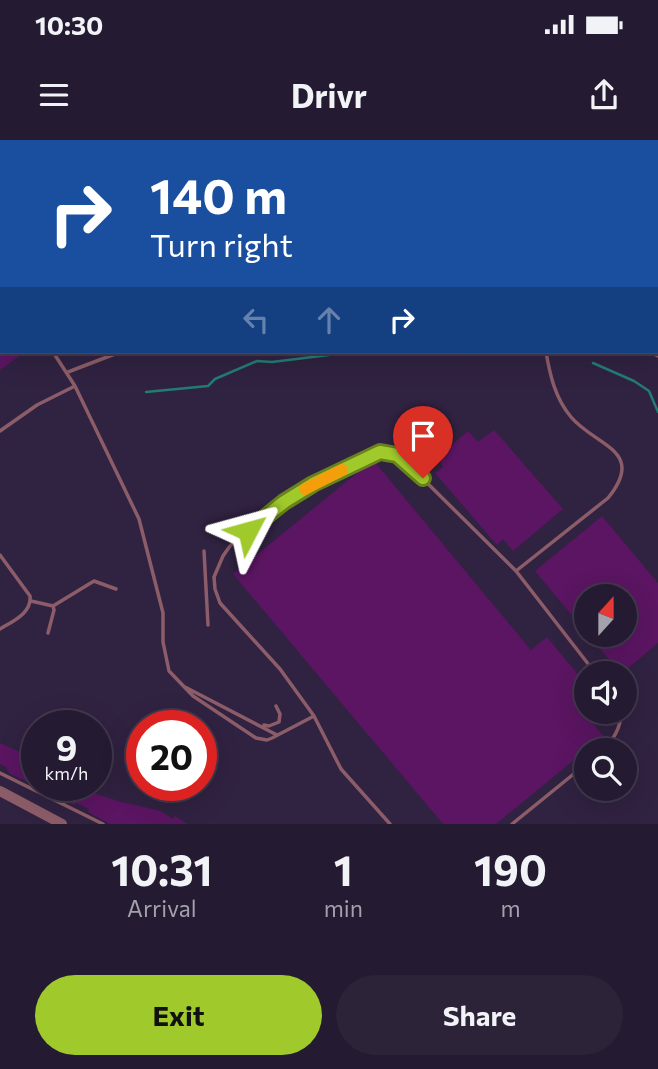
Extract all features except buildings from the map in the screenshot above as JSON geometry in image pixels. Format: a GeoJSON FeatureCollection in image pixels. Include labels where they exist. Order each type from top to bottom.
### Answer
{"type":"FeatureCollection","features":[{"type":"Feature","properties":{"kind":"street"},"geometry":{"type":"LineString","coordinates":[[0,791],[62,824]]}},
{"type":"Feature","properties":{"kind":"lane"},"geometry":{"type":"LineString","coordinates":[[55,354],[68,372],[139,519],[163,613],[165,659],[169,671],[180,684],[256,738],[267,740],[314,716]]}},
{"type":"Feature","properties":{"kind":"lane"},"geometry":{"type":"LineString","coordinates":[[68,372],[115,354]]}},
{"type":"Feature","properties":{"kind":"lane"},"geometry":{"type":"LineString","coordinates":[[516,571],[608,498],[617,487],[621,475],[619,456],[611,447],[572,419],[560,402],[550,376],[546,354]]}},
{"type":"Feature","properties":{"kind":"lane"},"geometry":{"type":"LineString","coordinates":[[0,431],[37,405],[75,386]]}},
{"type":"Feature","properties":{"kind":"lane"},"geometry":{"type":"LineString","coordinates":[[390,824],[341,769],[314,716],[280,669],[220,603],[215,589],[217,566],[230,546],[284,502],[313,484],[380,452],[397,455],[516,571],[586,661]]}},
{"type":"Feature","properties":{"kind":"lane"},"geometry":{"type":"LineString","coordinates":[[204,551],[208,625]]}},
{"type":"Feature","properties":{"kind":"lane"},"geometry":{"type":"LineString","coordinates":[[0,555],[31,601],[28,608],[0,629]]}},
{"type":"Feature","properties":{"kind":"lane"},"geometry":{"type":"LineString","coordinates":[[31,601],[53,606],[94,581],[116,589]]}},
{"type":"Feature","properties":{"kind":"lane"},"geometry":{"type":"LineString","coordinates":[[48,633],[53,606]]}},
{"type":"Feature","properties":{"kind":"lane"},"geometry":{"type":"LineString","coordinates":[[180,684],[279,735]]}},
{"type":"Feature","properties":{"kind":"lane"},"geometry":{"type":"LineString","coordinates":[[261,725],[269,726],[279,722],[280,714],[276,706]]}},
{"type":"Feature","properties":{"kind":"lane"},"geometry":{"type":"LineString","coordinates":[[0,773],[103,824]]}},
{"type":"Feature","properties":{"kind":"lane"},"geometry":{"type":"LineString","coordinates":[[512,824],[574,774]]}},
{"type":"Feature","properties":{"kind":"waterway"},"geometry":{"type":"LineString","coordinates":[[146,392],[208,386],[215,379],[257,361],[272,362],[337,354]]}},
{"type":"Feature","properties":{"kind":"waterway"},"geometry":{"type":"LineString","coordinates":[[476,354],[482,354]]}},
{"type":"Feature","properties":{"kind":"waterway"},"geometry":{"type":"LineString","coordinates":[[593,363],[634,381],[649,391],[658,412]]}},
{"type":"Feature","properties":{"kind":"slow traffic"},"geometry":{"type":"LineString","coordinates":[[305,489],[342,470]]}},
{"type":"Feature","properties":{"kind":"route"},"geometry":{"type":"LineString","coordinates":[[248,531],[284,502],[313,484],[380,452],[397,455],[423,478]]}}]}
